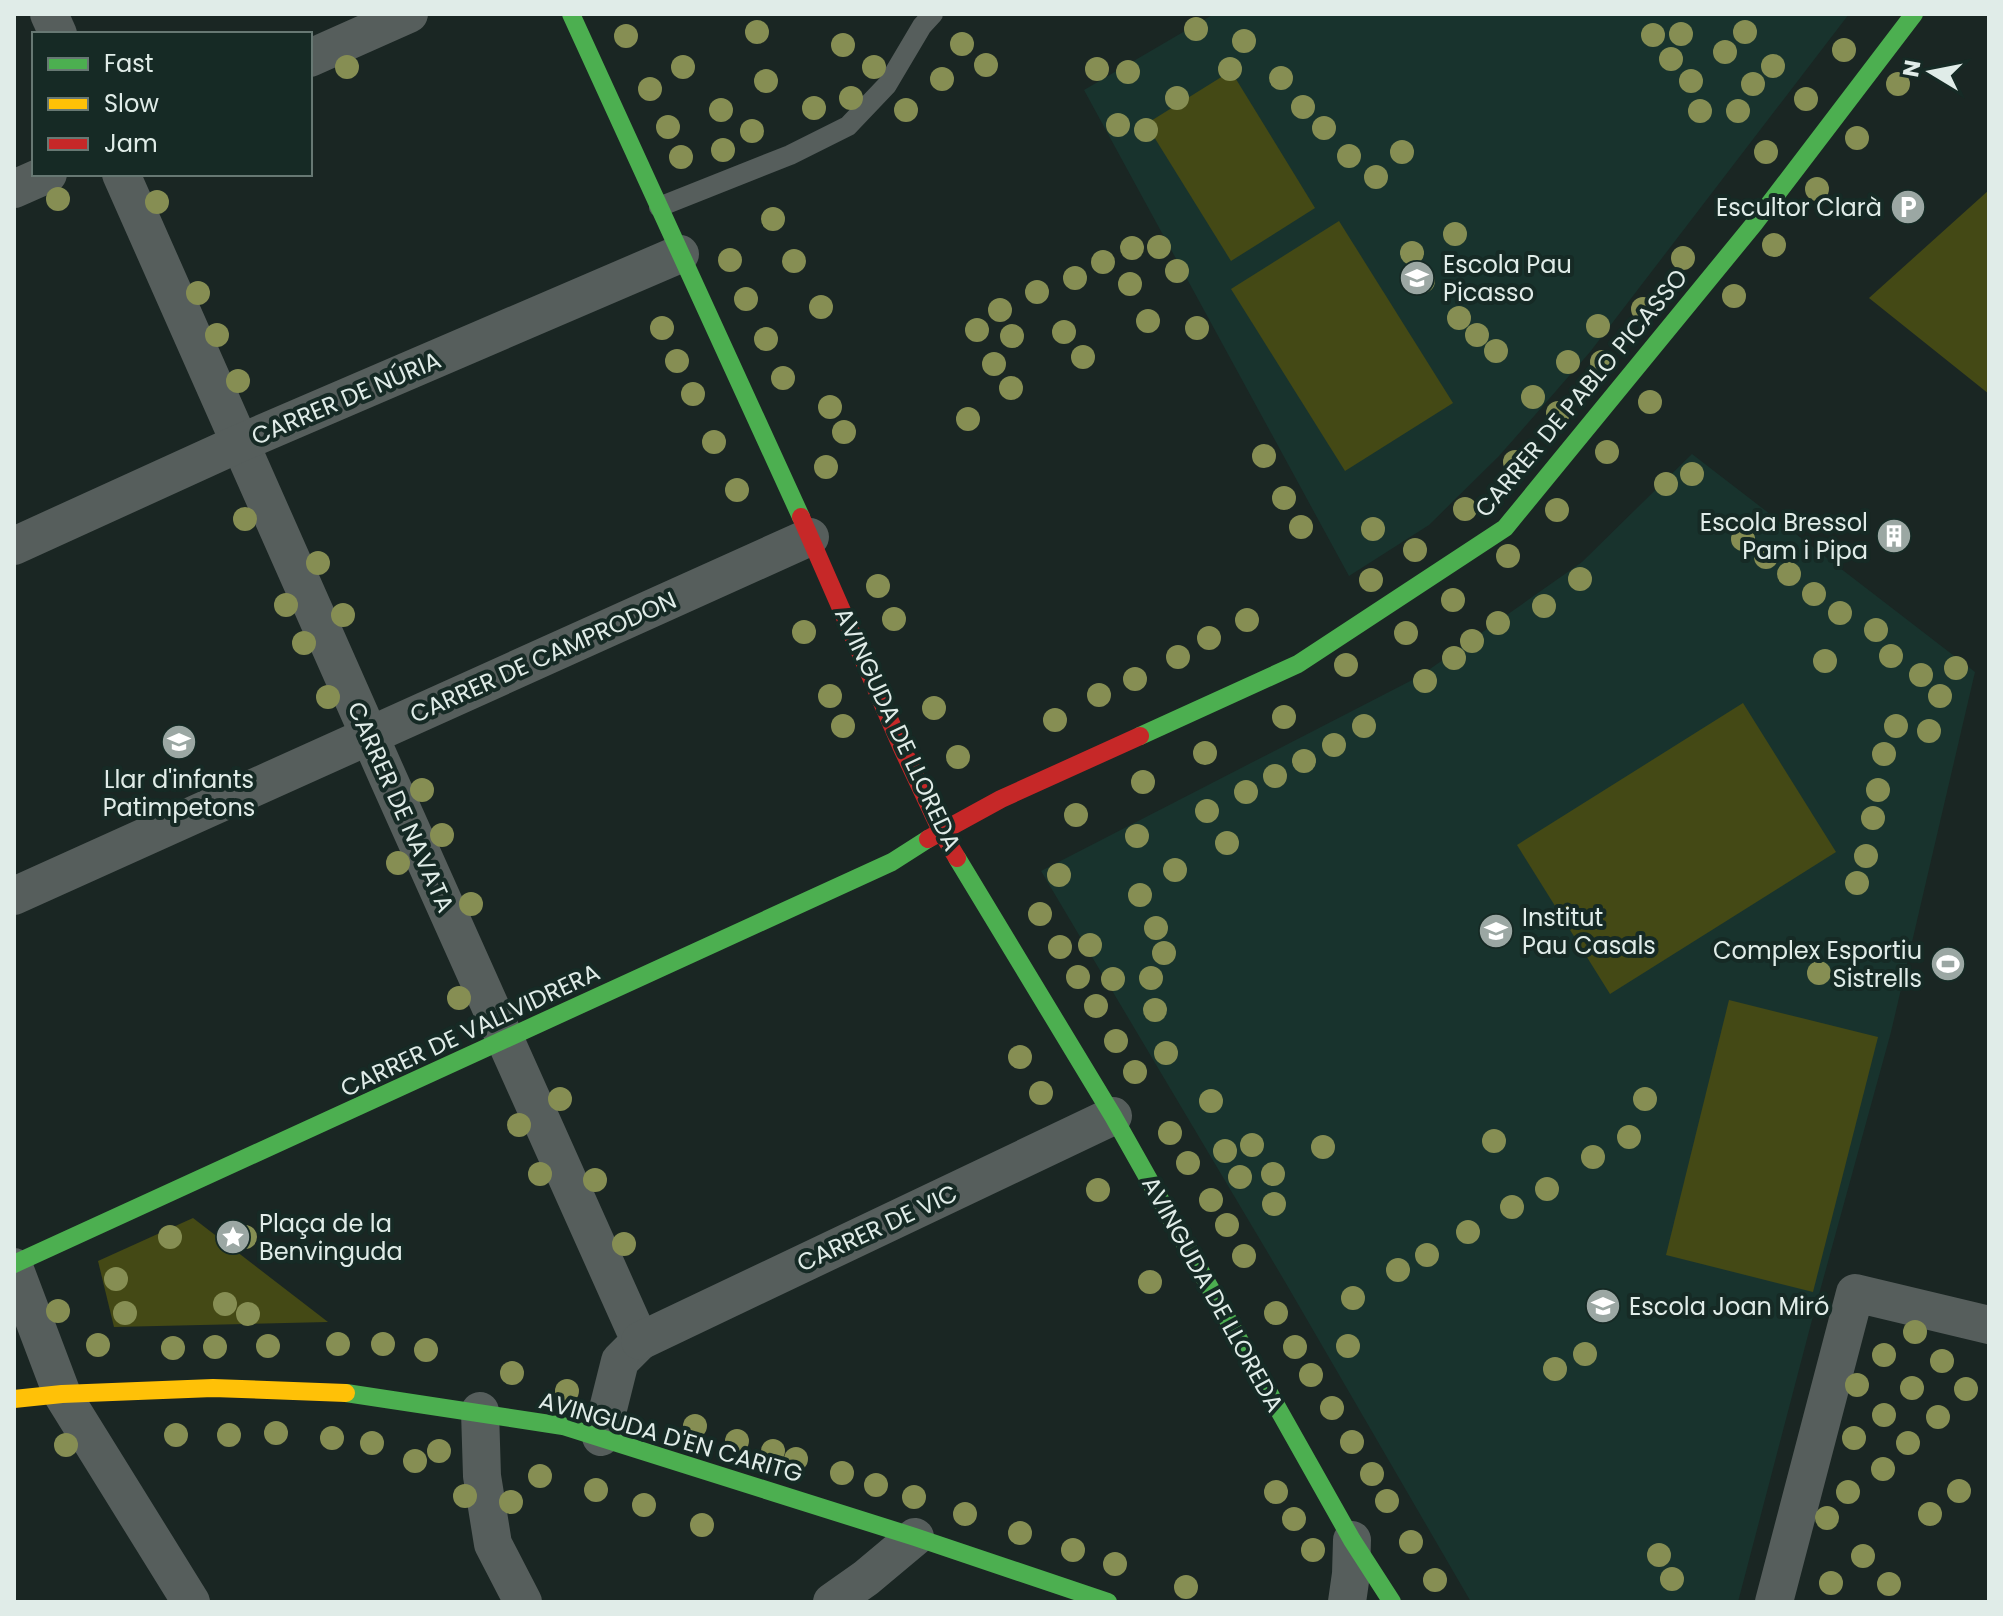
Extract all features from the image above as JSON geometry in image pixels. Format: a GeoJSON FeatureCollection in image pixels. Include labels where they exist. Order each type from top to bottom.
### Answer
{"type":"FeatureCollection","features":[{"type":"Feature","properties":{"kind":"street"},"geometry":{"type":"LineString","coordinates":[[312,57],[409,14]]}},
{"type":"Feature","properties":{"kind":"street","name":"AVINGUDA DE LLOREDA"},"geometry":{"type":"LineString","coordinates":[[571,14],[941,831],[1113,1116],[1352,1540],[1392,1602]]}},
{"type":"Feature","properties":{"kind":"street","name":"CARRER DE PABLO PICASSO"},"geometry":{"type":"LineString","coordinates":[[941,831],[1001,799],[1298,664],[1505,528],[1754,224],[1914,14]]}},
{"type":"Feature","properties":{"kind":"street"},"geometry":{"type":"LineString","coordinates":[[14,189],[43,176]]}},
{"type":"Feature","properties":{"kind":"street","name":"CARRER DE NAVATA"},"geometry":{"type":"LineString","coordinates":[[122,176],[640,1341]]}},
{"type":"Feature","properties":{"kind":"street","name":"CARRER DE NÚRIA"},"geometry":{"type":"LineString","coordinates":[[14,546],[240,443],[680,254]]}},
{"type":"Feature","properties":{"kind":"street","name":"CARRER DE CAMPRODON"},"geometry":{"type":"LineString","coordinates":[[14,896],[810,537]]}},
{"type":"Feature","properties":{"kind":"street","name":"CARRER DE VALLVIDRERA"},"geometry":{"type":"LineString","coordinates":[[14,1265],[892,862],[941,831]]}},
{"type":"Feature","properties":{"kind":"street","name":"CARRER DE VIC"},"geometry":{"type":"LineString","coordinates":[[640,1341],[1113,1116]]}},
{"type":"Feature","properties":{"kind":"street"},"geometry":{"type":"LineString","coordinates":[[14,1265],[62,1394],[191,1602]]}},
{"type":"Feature","properties":{"kind":"street"},"geometry":{"type":"LineString","coordinates":[[1774,1602],[1855,1293],[1989,1325]]}},
{"type":"Feature","properties":{"kind":"street"},"geometry":{"type":"LineString","coordinates":[[601,1437],[620,1361],[640,1341]]}},
{"type":"Feature","properties":{"kind":"street","name":"AVINGUDA D'EN CARITG"},"geometry":{"type":"LineString","coordinates":[[14,1399],[213,1388],[336,1391],[563,1426],[915,1537],[1108,1602]]}},
{"type":"Feature","properties":{"kind":"street"},"geometry":{"type":"LineString","coordinates":[[480,1411],[482,1476],[493,1544],[523,1602]]}},
{"type":"Feature","properties":{"kind":"street"},"geometry":{"type":"LineString","coordinates":[[832,1602],[873,1590],[915,1537]]}},
{"type":"Feature","properties":{"kind":"street"},"geometry":{"type":"LineString","coordinates":[[1347,1602],[1352,1540]]}},
{"type":"Feature","properties":{"kind":"lane"},"geometry":{"type":"LineString","coordinates":[[659,207],[790,155],[848,126],[887,85],[922,26],[933,14]]}},
{"type":"Feature","properties":{"kind":"shaded area","name":"Escola Pau Picasso"},"geometry":{"type":"Polygon","coordinates":[[[1214,14],[1849,14],[1590,352],[1499,456],[1429,525],[1349,576],[1084,90],[1214,14]]]}},
{"type":"Feature","properties":{"kind":"shaded area","name":"Institut Pau Casals"},"geometry":{"type":"Polygon","coordinates":[[[1692,454],[1975,672],[1891,1032],[1738,1602],[1471,1602],[1041,871],[1420,676],[1582,562],[1692,454]]]}},
{"type":"Feature","properties":{"kind":"green space"},"geometry":{"type":"Polygon","coordinates":[[[1231,71],[1315,208],[1231,261],[1146,124],[1231,71]]]}},
{"type":"Feature","properties":{"kind":"green space"},"geometry":{"type":"Polygon","coordinates":[[[1989,190],[1989,394],[1869,298],[1989,190]]]}},
{"type":"Feature","properties":{"kind":"green space"},"geometry":{"type":"Polygon","coordinates":[[[1339,221],[1453,403],[1345,471],[1231,289],[1339,221]]]}},
{"type":"Feature","properties":{"kind":"green space"},"geometry":{"type":"Polygon","coordinates":[[[1743,703],[1836,852],[1610,994],[1517,845],[1743,703]]]}},
{"type":"Feature","properties":{"kind":"green space"},"geometry":{"type":"Polygon","coordinates":[[[1729,1000],[1878,1037],[1813,1292],[1666,1255],[1729,1000]]]}},
{"type":"Feature","properties":{"kind":"green space"},"geometry":{"type":"Polygon","coordinates":[[[193,1218],[328,1322],[114,1327],[98,1261],[193,1218]]]}},
{"type":"Feature","properties":{"kind":"traffic: fast"},"geometry":{"type":"LineString","coordinates":[[571,14],[801,517]]}},
{"type":"Feature","properties":{"kind":"traffic: fast"},"geometry":{"type":"LineString","coordinates":[[1140,736],[1298,664],[1505,528],[1754,224],[1914,14]]}},
{"type":"Feature","properties":{"kind":"traffic: fast"},"geometry":{"type":"LineString","coordinates":[[14,1264],[892,862],[928,839]]}},
{"type":"Feature","properties":{"kind":"traffic: fast"},"geometry":{"type":"LineString","coordinates":[[957,858],[1113,1116],[1352,1540],[1392,1602]]}},
{"type":"Feature","properties":{"kind":"traffic: fast"},"geometry":{"type":"LineString","coordinates":[[346,1393],[563,1426],[915,1537],[1108,1602]]}},
{"type":"Feature","properties":{"kind":"traffic: slow"},"geometry":{"type":"LineString","coordinates":[[14,1399],[213,1388],[346,1393]]}},
{"type":"Feature","properties":{"kind":"traffic: jam"},"geometry":{"type":"LineString","coordinates":[[801,517],[901,746],[957,858]]}},
{"type":"Feature","properties":{"kind":"traffic: jam"},"geometry":{"type":"LineString","coordinates":[[928,839],[1001,799],[1140,736]]}},
{"type":"Feature","properties":{"kind":"place","name":"Escultor Clarà"},"geometry":{"type":"Point","coordinates":[1908,207]}},
{"type":"Feature","properties":{"kind":"place","name":"Escola Pau Picasso"},"geometry":{"type":"Point","coordinates":[1417,278]}},
{"type":"Feature","properties":{"kind":"place","name":"Escola Bressol Pam i Pipa"},"geometry":{"type":"Point","coordinates":[1894,536]}},
{"type":"Feature","properties":{"kind":"place","name":"Llar d'infants Patimpetons"},"geometry":{"type":"Point","coordinates":[179,742]}},
{"type":"Feature","properties":{"kind":"place","name":"Institut Pau Casals"},"geometry":{"type":"Point","coordinates":[1496,931]}},
{"type":"Feature","properties":{"kind":"place","name":"Complex Esportiu Sistrells"},"geometry":{"type":"Point","coordinates":[1948,964]}},
{"type":"Feature","properties":{"kind":"place","name":"Plaça de la Benvinguda"},"geometry":{"type":"Point","coordinates":[233,1237]}},
{"type":"Feature","properties":{"kind":"place","name":"Escola Joan Miró"},"geometry":{"type":"Point","coordinates":[1603,1306]}}]}
